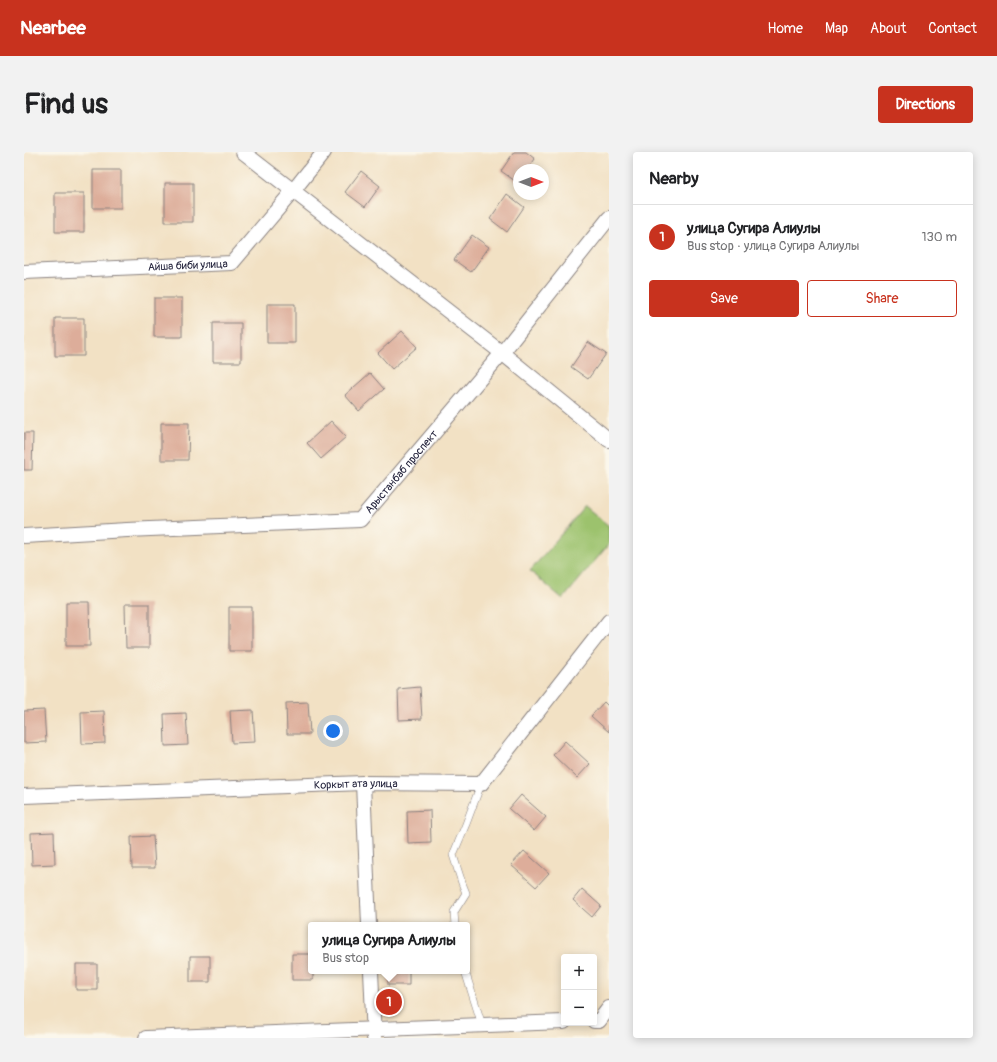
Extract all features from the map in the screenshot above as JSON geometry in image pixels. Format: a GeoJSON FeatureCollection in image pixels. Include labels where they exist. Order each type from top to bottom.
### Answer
{"type":"FeatureCollection","features":[{"type":"Feature","properties":{"kind":"street"},"geometry":{"type":"LineString","coordinates":[[243,152],[502,353],[609,440]]}},
{"type":"Feature","properties":{"kind":"street","name":"Айша биби улица"},"geometry":{"type":"LineString","coordinates":[[24,272],[232,262],[293,191],[324,152]]}},
{"type":"Feature","properties":{"kind":"street","name":"Арыстанбаб проспект"},"geometry":{"type":"LineString","coordinates":[[24,536],[360,520],[502,353],[609,218]]}},
{"type":"Feature","properties":{"kind":"street"},"geometry":{"type":"LineString","coordinates":[[481,784],[609,621]]}},
{"type":"Feature","properties":{"kind":"street"},"geometry":{"type":"LineString","coordinates":[[363,783],[369,922]]}},
{"type":"Feature","properties":{"kind":"street","name":"Коркыт ата улица"},"geometry":{"type":"LineString","coordinates":[[24,796],[363,783],[481,784]]}},
{"type":"Feature","properties":{"kind":"street"},"geometry":{"type":"LineString","coordinates":[[371,974],[374,1034]]}},
{"type":"Feature","properties":{"kind":"street"},"geometry":{"type":"LineString","coordinates":[[597,1021],[609,1008]]}},
{"type":"Feature","properties":{"kind":"street"},"geometry":{"type":"LineString","coordinates":[[146,1038],[374,1034],[482,1025],[561,1022]]}},
{"type":"Feature","properties":{"kind":"lane"},"geometry":{"type":"LineString","coordinates":[[455,922],[454,912],[466,893],[453,855],[481,784]]}},
{"type":"Feature","properties":{"kind":"lane"},"geometry":{"type":"LineString","coordinates":[[466,974],[482,1025]]}},
{"type":"Feature","properties":{"kind":"green space"},"geometry":{"type":"Polygon","coordinates":[[[585,506],[609,526],[609,544],[563,599],[530,571],[585,506]]]}},
{"type":"Feature","properties":{"kind":"building"},"geometry":{"type":"Polygon","coordinates":[[[514,152],[526,152],[535,159],[531,164],[513,164],[513,179],[501,171],[514,152]]]}},
{"type":"Feature","properties":{"kind":"building"},"geometry":{"type":"Polygon","coordinates":[[[93,170],[121,170],[121,208],[93,208],[93,170]]]}},
{"type":"Feature","properties":{"kind":"building"},"geometry":{"type":"Polygon","coordinates":[[[361,171],[380,186],[365,207],[345,192],[361,171]]]}},
{"type":"Feature","properties":{"kind":"building"},"geometry":{"type":"Polygon","coordinates":[[[165,183],[193,183],[193,222],[165,222],[165,183]]]}},
{"type":"Feature","properties":{"kind":"building"},"geometry":{"type":"Polygon","coordinates":[[[55,193],[84,193],[84,232],[55,232],[55,193]]]}},
{"type":"Feature","properties":{"kind":"building"},"geometry":{"type":"Polygon","coordinates":[[[507,194],[524,207],[507,232],[490,219],[507,194]]]}},
{"type":"Feature","properties":{"kind":"building"},"geometry":{"type":"Polygon","coordinates":[[[472,235],[489,247],[471,272],[454,260],[472,235]]]}},
{"type":"Feature","properties":{"kind":"building"},"geometry":{"type":"Polygon","coordinates":[[[154,298],[182,298],[182,337],[154,337],[154,298]]]}},
{"type":"Feature","properties":{"kind":"building"},"geometry":{"type":"Polygon","coordinates":[[[267,304],[295,304],[295,343],[267,343],[267,304]]]}},
{"type":"Feature","properties":{"kind":"building"},"geometry":{"type":"Polygon","coordinates":[[[55,318],[84,318],[84,356],[55,356],[55,318]]]}},
{"type":"Feature","properties":{"kind":"building"},"geometry":{"type":"Polygon","coordinates":[[[213,323],[241,323],[241,362],[213,362],[213,323]]]}},
{"type":"Feature","properties":{"kind":"building"},"geometry":{"type":"Polygon","coordinates":[[[402,331],[417,347],[392,369],[378,353],[402,331]]]}},
{"type":"Feature","properties":{"kind":"building"},"geometry":{"type":"Polygon","coordinates":[[[588,342],[606,354],[588,379],[571,367],[588,342]]]}},
{"type":"Feature","properties":{"kind":"building"},"geometry":{"type":"Polygon","coordinates":[[[370,373],[384,389],[359,411],[345,395],[370,373]]]}},
{"type":"Feature","properties":{"kind":"building"},"geometry":{"type":"Polygon","coordinates":[[[331,421],[346,437],[321,459],[307,443],[331,421]]]}},
{"type":"Feature","properties":{"kind":"building"},"geometry":{"type":"Polygon","coordinates":[[[161,423],[189,423],[188,460],[161,460],[161,423]]]}},
{"type":"Feature","properties":{"kind":"building"},"geometry":{"type":"Polygon","coordinates":[[[24,433],[33,433],[32,470],[24,470],[24,433]]]}},
{"type":"Feature","properties":{"kind":"building"},"geometry":{"type":"Polygon","coordinates":[[[66,602],[89,602],[90,646],[66,646],[66,602]]]}},
{"type":"Feature","properties":{"kind":"building"},"geometry":{"type":"Polygon","coordinates":[[[125,604],[149,604],[149,648],[126,648],[125,604]]]}},
{"type":"Feature","properties":{"kind":"building"},"geometry":{"type":"Polygon","coordinates":[[[229,607],[252,607],[252,651],[229,651],[229,607]]]}},
{"type":"Feature","properties":{"kind":"building"},"geometry":{"type":"Polygon","coordinates":[[[420,687],[422,719],[399,720],[398,689],[420,687]]]}},
{"type":"Feature","properties":{"kind":"building"},"geometry":{"type":"Polygon","coordinates":[[[308,702],[310,734],[287,734],[286,703],[308,702]]]}},
{"type":"Feature","properties":{"kind":"building"},"geometry":{"type":"Polygon","coordinates":[[[604,702],[609,707],[609,732],[591,716],[604,702]]]}},
{"type":"Feature","properties":{"kind":"building"},"geometry":{"type":"Polygon","coordinates":[[[44,710],[46,742],[24,743],[24,711],[44,710]]]}},
{"type":"Feature","properties":{"kind":"building"},"geometry":{"type":"Polygon","coordinates":[[[253,710],[255,742],[232,743],[230,711],[253,710]]]}},
{"type":"Feature","properties":{"kind":"building"},"geometry":{"type":"Polygon","coordinates":[[[104,711],[105,743],[82,744],[81,712],[104,711]]]}},
{"type":"Feature","properties":{"kind":"building"},"geometry":{"type":"Polygon","coordinates":[[[186,713],[188,745],[165,746],[164,714],[186,713]]]}},
{"type":"Feature","properties":{"kind":"building"},"geometry":{"type":"Polygon","coordinates":[[[565,741],[590,764],[577,778],[553,755],[565,741]]]}},
{"type":"Feature","properties":{"kind":"building"},"geometry":{"type":"Polygon","coordinates":[[[521,795],[546,817],[534,831],[509,809],[521,795]]]}},
{"type":"Feature","properties":{"kind":"building"},"geometry":{"type":"Polygon","coordinates":[[[430,810],[431,842],[408,843],[407,811],[430,810]]]}},
{"type":"Feature","properties":{"kind":"building"},"geometry":{"type":"Polygon","coordinates":[[[54,832],[55,864],[32,865],[31,833],[54,832]]]}},
{"type":"Feature","properties":{"kind":"building"},"geometry":{"type":"Polygon","coordinates":[[[153,836],[155,868],[132,868],[131,837],[153,836]]]}},
{"type":"Feature","properties":{"kind":"building"},"geometry":{"type":"Polygon","coordinates":[[[524,851],[549,873],[536,887],[511,865],[524,851]]]}},
{"type":"Feature","properties":{"kind":"building"},"geometry":{"type":"Polygon","coordinates":[[[582,889],[601,906],[592,917],[573,900],[582,889]]]}},
{"type":"Feature","properties":{"kind":"building"},"geometry":{"type":"Polygon","coordinates":[[[292,954],[308,954],[308,974],[313,974],[313,980],[292,980],[292,954]]]}},
{"type":"Feature","properties":{"kind":"building"},"geometry":{"type":"Polygon","coordinates":[[[190,956],[210,956],[210,982],[190,982],[190,956]]]}},
{"type":"Feature","properties":{"kind":"building"},"geometry":{"type":"Polygon","coordinates":[[[76,964],[97,964],[97,990],[76,990],[76,964]]]}},
{"type":"Feature","properties":{"kind":"building"},"geometry":{"type":"Polygon","coordinates":[[[388,974],[409,974],[409,985],[388,985],[388,974]]]}},
{"type":"Feature","properties":{"kind":"place","name":"улица Сугира Алиулы"},"geometry":{"type":"Point","coordinates":[389,1002]}}]}
